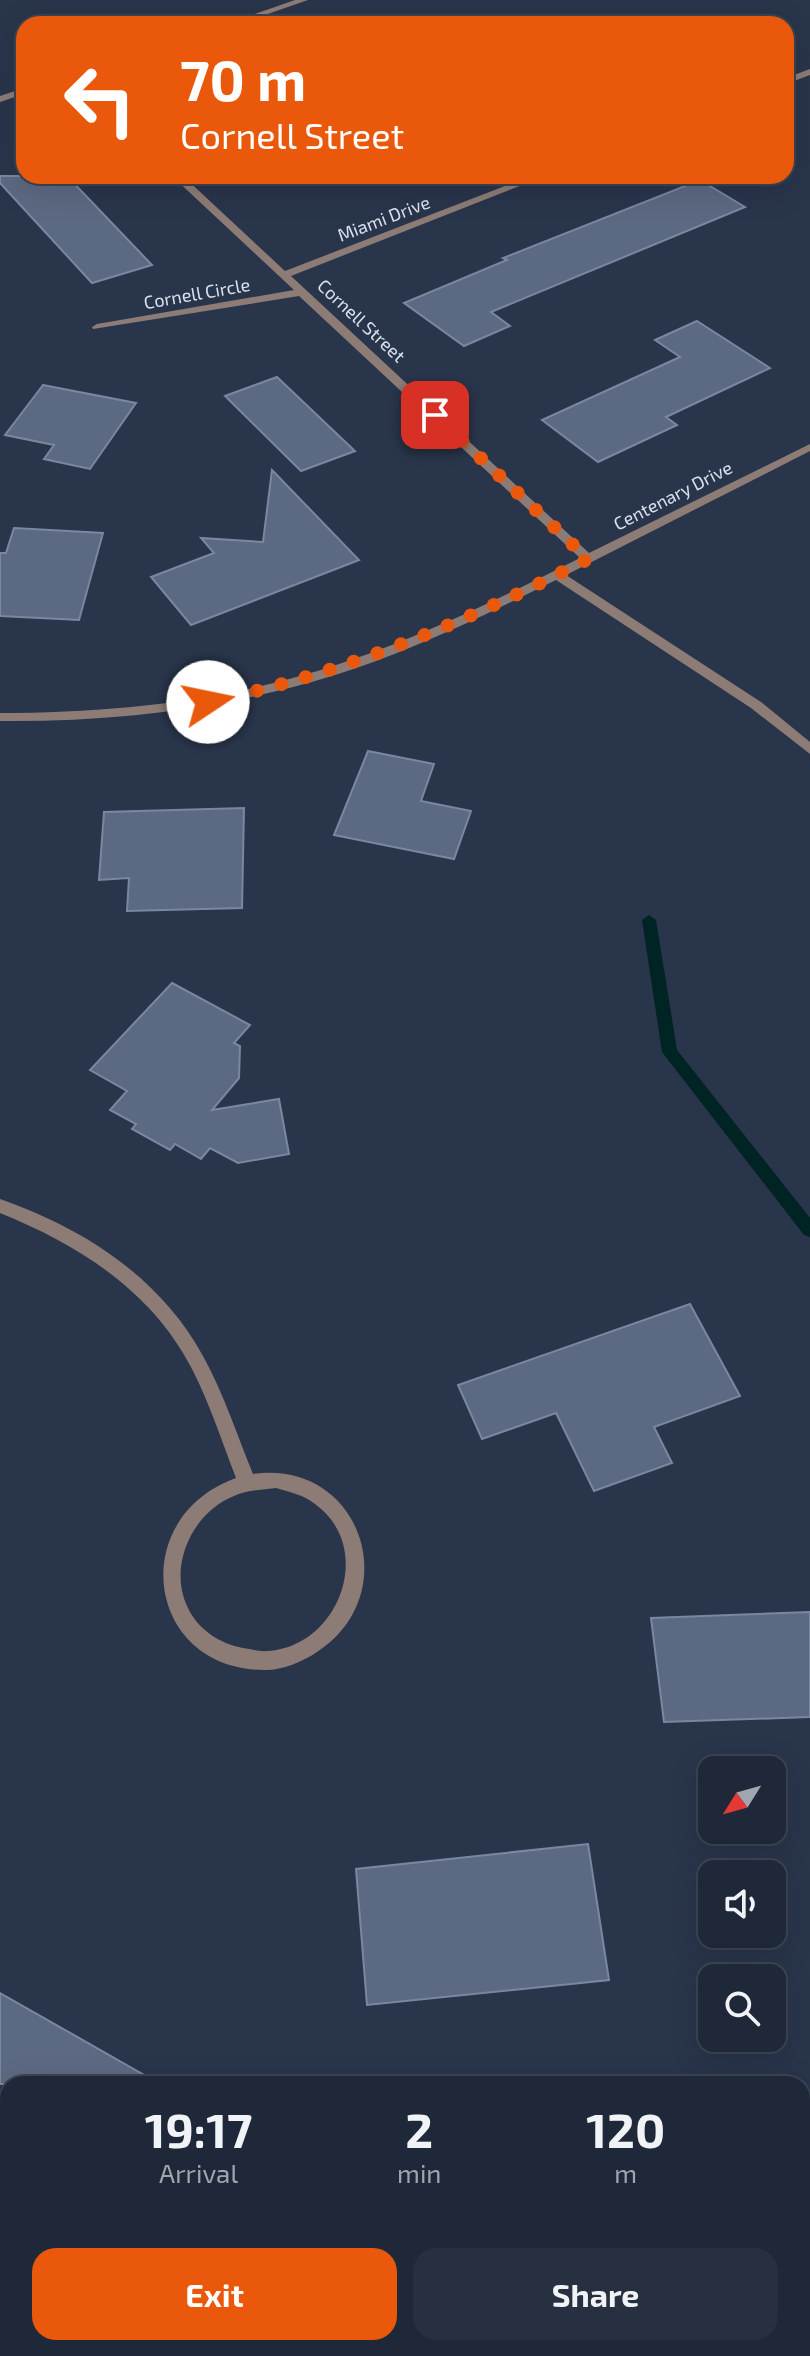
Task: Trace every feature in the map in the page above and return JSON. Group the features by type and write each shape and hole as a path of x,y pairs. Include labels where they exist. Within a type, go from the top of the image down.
{"street":[{"path":"255,16 304,0"},
{"name":"Cornell Street","path":"186,184 588,559"},
{"name":"Miami Drive","path":"285,275 519,184"},
{"name":"Cornell Circle","path":"97,327 303,292"},
{"name":"Centenary Drive","path":"0,717 126,712 208,702 288,684 400,647 490,609 810,447"},
{"path":"557,575 756,705 810,749"},
{"path":"0,1206 92,1249 151,1297 190,1348 247,1482"},
{"path":"276,1480 303,1487 327,1501 345,1523 355,1549 357,1577 349,1606 331,1631 307,1649 275,1660 243,1659 212,1648 189,1627 174,1600 171,1569 178,1539 195,1512 220,1493 247,1482 276,1480"}],"building":[{"path":"0,176 16,176 16,184 75,184 152,265 92,283 0,183"},
{"path":"690,184 707,184 745,207 491,312 510,326 464,346 404,303 507,260 503,258"},
{"path":"697,321 770,368 666,417 677,425 598,462 542,420 680,357 655,340"},
{"path":"277,377 355,451 301,471 225,396"},
{"path":"43,385 136,403 90,469 44,459 54,445 5,435"},
{"path":"272,470 359,560 191,625 151,577 214,553 201,538 263,542"},
{"path":"14,528 103,533 79,620 0,616 0,553 6,553"},
{"path":"368,751 434,764 421,801 471,811 454,859 334,835"},
{"path":"244,808 242,908 127,911 129,878 99,880 104,812"},
{"path":"172,983 250,1025 234,1043 240,1046 239,1078 212,1110 279,1099 289,1154 238,1163 210,1148 201,1159 175,1144 170,1150 132,1129 136,1124 110,1110 127,1091 90,1070"},
{"path":"690,1304 740,1396 654,1427 672,1463 594,1491 556,1413 482,1439 458,1385"},
{"path":"810,1612 810,1717 664,1722 651,1618"},
{"path":"588,1844 609,1980 367,2005 356,1869"},
{"path":"0,1993 146,2076 0,2076"}],"waterway":[{"path":"649,920 670,1052 810,1230"}],"route":[{"path":"208,702 325,674 400,647 502,603 588,559 435,415"}]}
